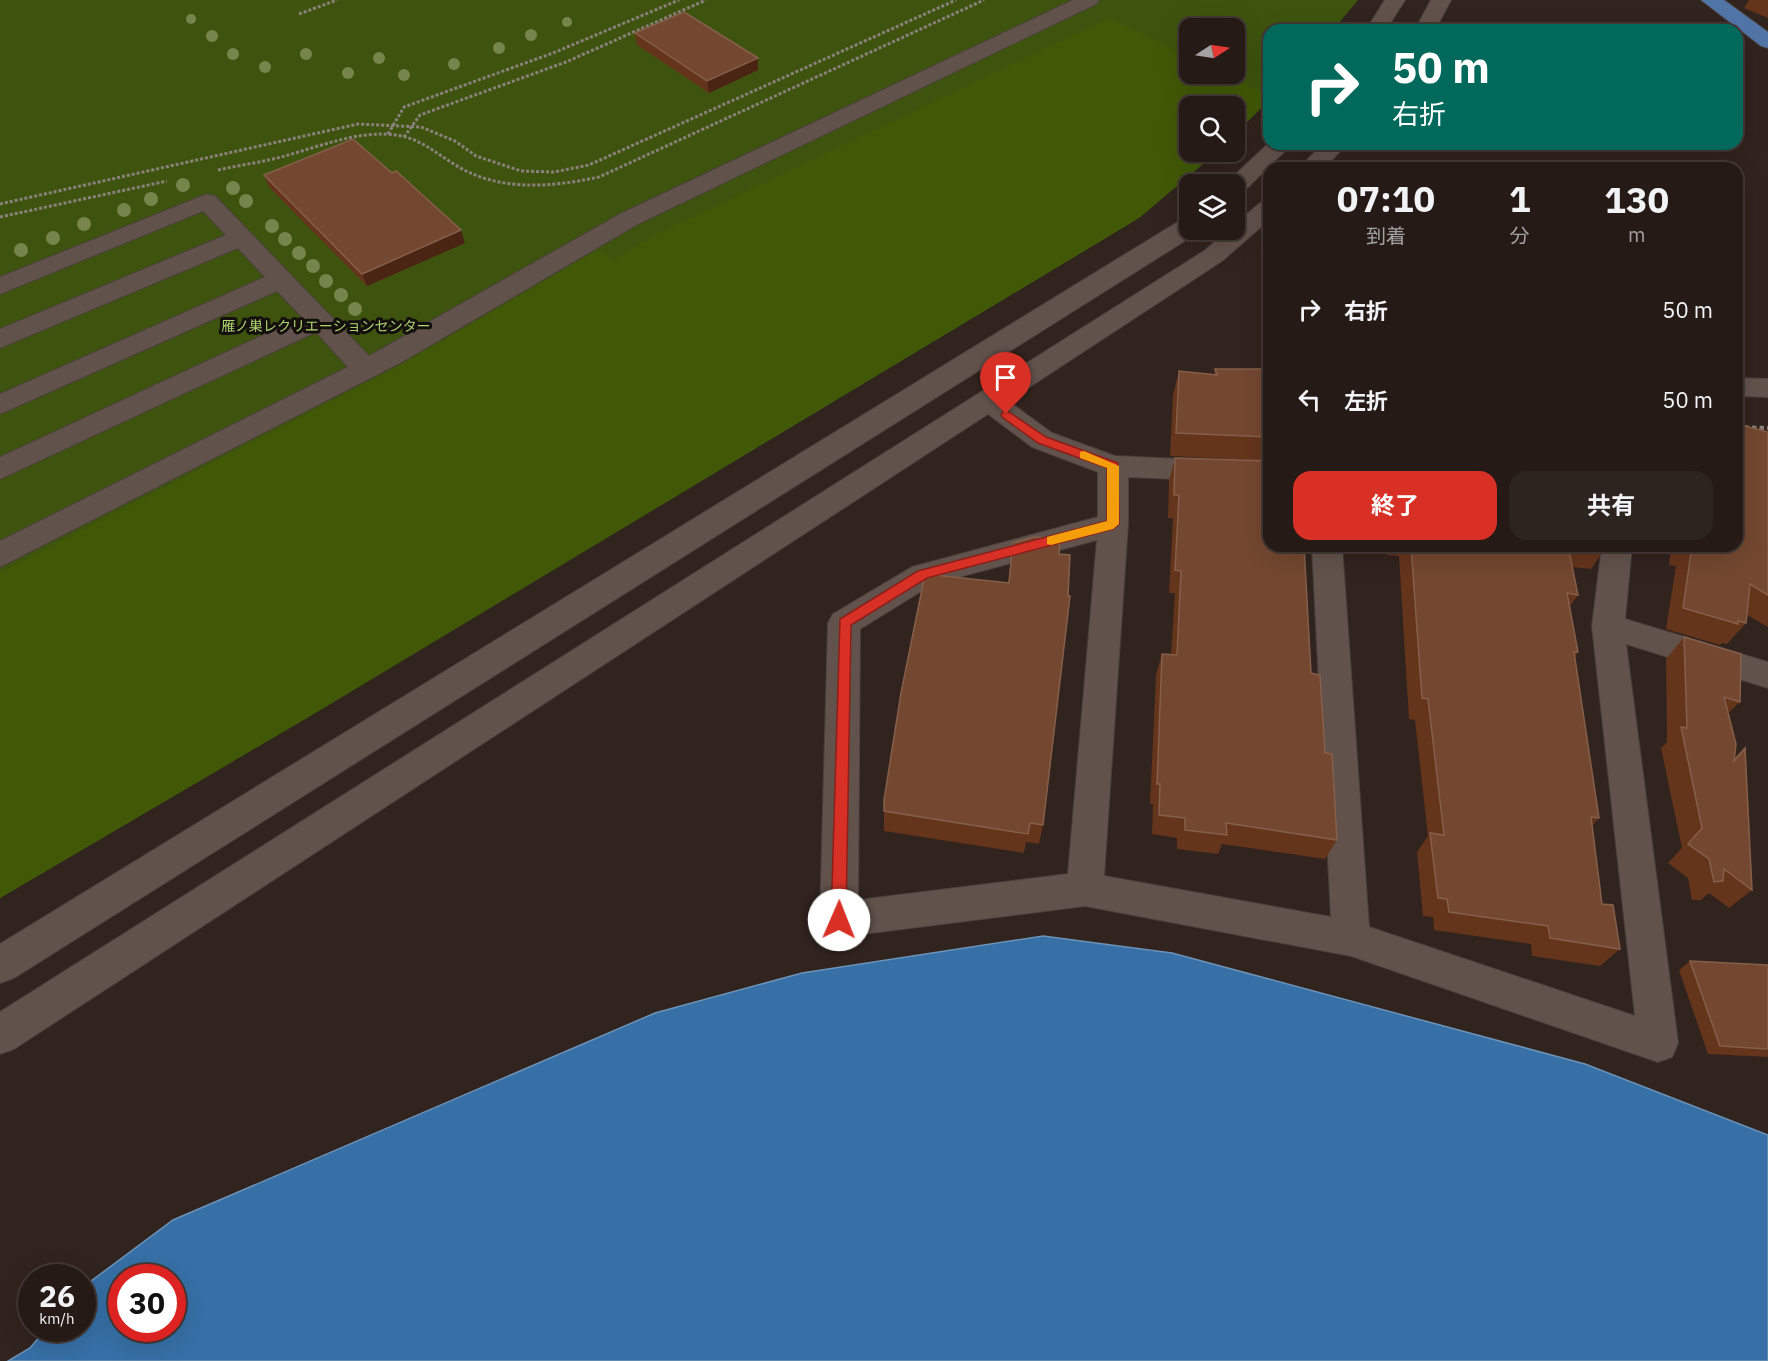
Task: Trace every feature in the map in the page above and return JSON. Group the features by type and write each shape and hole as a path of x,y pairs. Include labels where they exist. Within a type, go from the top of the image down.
{"main road":[{"path":"1711,0 1768,42"}],"street":[{"path":"0,555 366,369 629,219 1089,0"},
{"path":"1380,24 1395,0"},
{"path":"1428,24 1441,0"},
{"path":"1245,178 1275,150"},
{"path":"1317,162 1330,150"},
{"path":"0,286 207,201 366,369"},
{"path":"0,1035 1213,256 1263,213"},
{"path":"0,965 972,364 1179,233"},
{"path":"0,339 241,237"},
{"path":"0,405 282,279"},
{"path":"0,469 321,319"},
{"path":"1743,387 1768,388"},
{"path":"989,401 1042,440 1113,466 1263,473"},
{"path":"1085,889 1113,524 1113,466"},
{"path":"1113,524 923,575 844,623 839,920 1085,889 1351,938 1658,1043 1608,626 1616,552"},
{"path":"1327,552 1351,938"},
{"path":"1608,626 1768,675"}],"path":[{"path":"299,14 337,0"},
{"path":"388,135 404,107 552,53 679,0"},
{"path":"404,137 420,116 566,62 706,0"},
{"path":"0,204 287,142 358,124 421,127 455,141 476,156 521,171 554,172 589,165 956,0"},
{"path":"208,172 292,154 339,139 360,135 388,135 404,137 437,150 458,166 487,180 534,186 590,179 984,0"},
{"path":"0,217 174,179"},
{"path":"1743,426 1768,428"}],"green space":[{"name":"雁ノ巣レクリエーションセンター","path":"0,0 1358,0 1338,24 1263,24 1263,106 1245,124 1245,96 1179,96 1179,162 1205,162 1191,174 1179,174 1179,184 1139,218 312,715 0,898"},
{"path":"1109,18 1179,52 1179,84 1244,84 1263,93 1263,106 1245,124 1245,96 1179,96 1179,162 1205,162 1191,174 1179,174 1179,184 1139,218 312,715 0,898 0,573 403,364 598,250 615,260 649,238"}],"water":[{"path":"1043,936 1172,953 1585,1064 1768,1135 1768,1361 8,1361 30,1348 35,1342 96,1342 96,1277 108,1268 108,1342 186,1342 186,1264 114,1264 173,1220 655,1013 802,973"}],"building":[{"path":"684,12 758,58 707,81 635,33"},
{"path":"353,139 392,173 396,171 461,230 362,274 264,175"},
{"path":"1215,369 1263,369 1263,437 1176,433 1179,371 1217,375"},
{"path":"1743,426 1768,432 1768,595 1750,584 1746,623 1738,621 1738,624 1683,608 1691,552 1743,552"},
{"path":"1175,458 1263,461 1263,552 1304,552 1311,673 1320,675 1325,753 1332,754 1337,840 1226,823 1227,835 1185,830 1185,818 1159,815 1160,784 1157,784 1162,654 1177,655 1181,571 1175,570 1179,495 1174,495"},
{"path":"1034,537 1060,539 1059,554 1070,555 1068,596 1070,596 1043,825 1030,823 1028,834 884,811 901,693 925,574 1009,583 1013,543"},
{"path":"1411,552 1569,552 1578,595 1567,593 1578,652 1574,652 1599,818 1591,817 1602,904 1613,905 1620,949 1550,938 1548,926 1449,912 1447,899 1438,898 1430,833 1444,835 1428,699 1422,698"},
{"path":"1684,637 1741,654 1740,702 1724,697 1736,744 1734,761 1745,748 1752,890 1724,869 1723,881 1714,882 1709,859 1688,844 1702,828 1681,727 1687,728"},
{"path":"1690,961 1768,965 1768,1049 1720,1046"}],"slow traffic":[{"path":"1051,540 1113,524 1113,466 1084,455"}],"route":[{"path":"839,920 844,623 923,575 1113,524 1113,466 1042,440 1006,414"}]}
